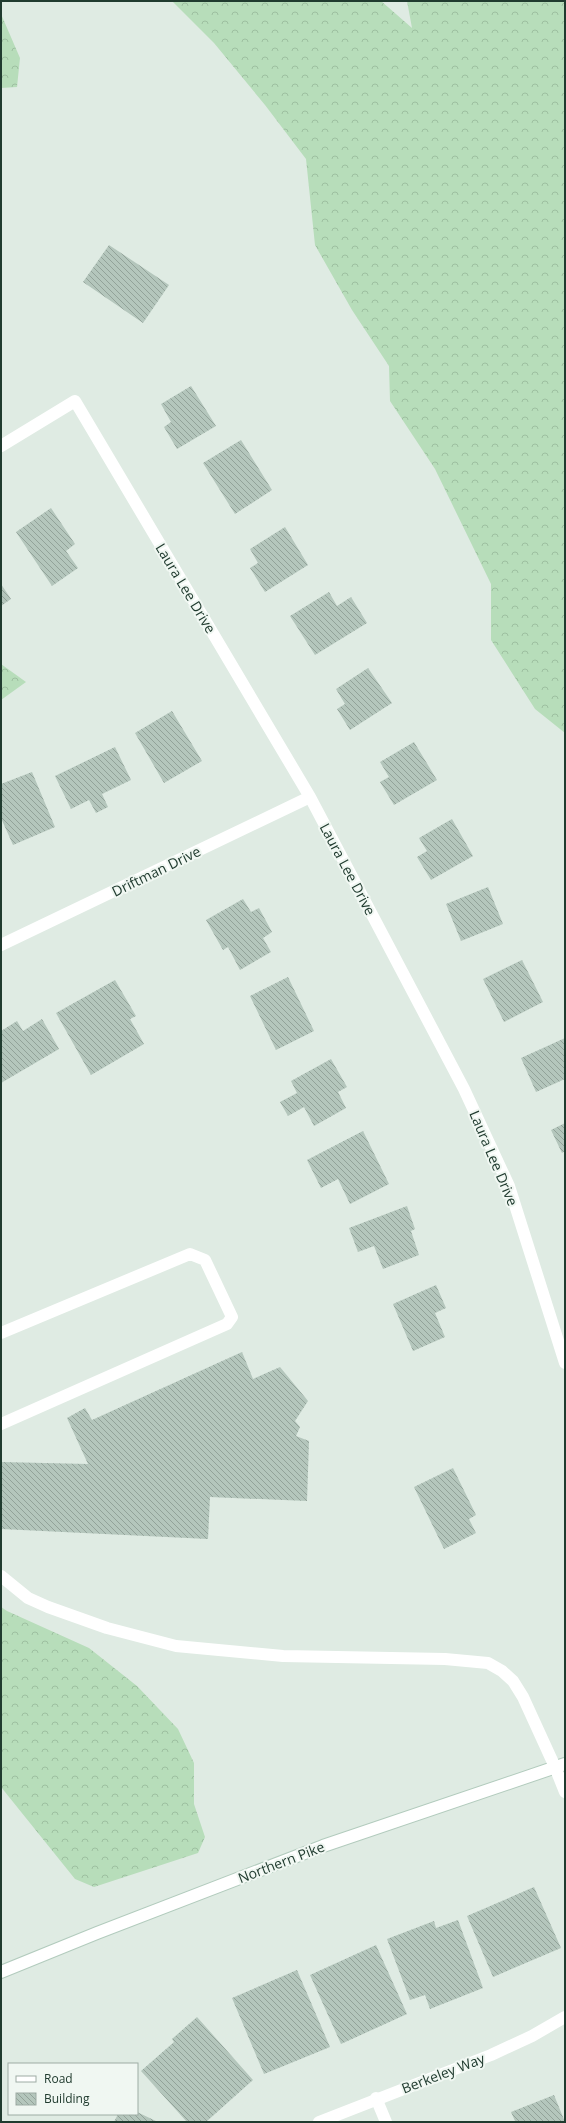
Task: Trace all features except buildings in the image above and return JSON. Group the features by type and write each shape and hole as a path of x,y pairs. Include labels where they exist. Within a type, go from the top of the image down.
{"street":[{"name":"Laura Lee Drive","path":"1,446 75,401 310,797 464,1089 509,1186 565,1363"},
{"name":"Driftman Drive","path":"1,945 310,797"},
{"path":"1,1333 190,1254 205,1260 232,1316 227,1324 1,1424"},
{"path":"1,1576 28,1598 48,1607 107,1628 176,1646 283,1656 445,1659 488,1663 502,1671 513,1681 523,1697 560,1765 565,1792"},
{"name":"Northern Pike","path":"1,1972 97,1933 323,1846 560,1765"},
{"name":"Berkeley Way","path":"319,2122 376,2098 491,2055 532,2036 565,2017"},
{"path":"376,2098 386,2122"}],"green space":[{"path":"172,1 381,1 412,28 407,1 565,1 565,733 535,709 491,640 491,584 435,469 390,401 389,366 352,310 315,245 306,159 265,105 214,43"},
{"path":"1,14 20,58 17,87 1,88"},
{"path":"1,664 26,682 1,700"},
{"path":"1,1607 89,1648 137,1686 178,1729 194,1763 194,1804 205,1837 198,1853 94,1887 75,1879 1,1787"}]}
